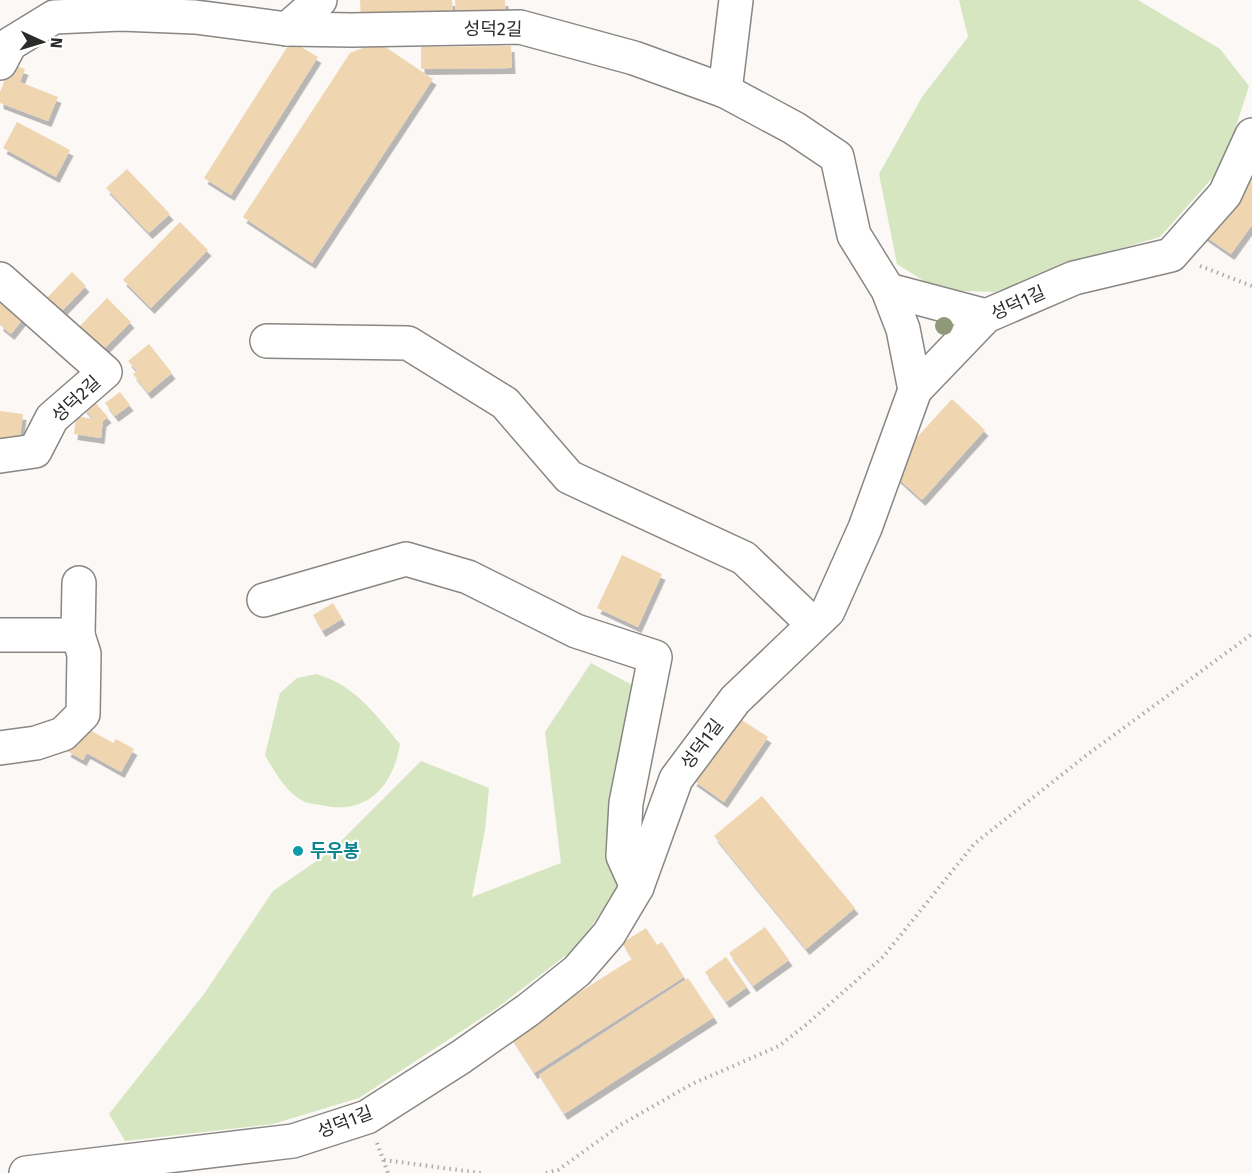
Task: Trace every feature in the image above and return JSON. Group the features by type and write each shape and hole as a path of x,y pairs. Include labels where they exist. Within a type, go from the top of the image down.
{"street":[{"path":"288,14 320,0"},
{"path":"725,91 736,0"},
{"name":"성덕2길","path":"0,63 10,44 54,17 121,14 195,17 288,14 352,30 520,27 634,58 725,91 794,128 837,157 854,236 888,290 903,328 915,390"},
{"path":"1171,255 1225,194 1252,135"},
{"name":"성덕1길","path":"26,1173 293,1141 367,1117 480,1043 577,971 609,934 637,887 676,779 735,700 828,611 865,528 915,390 986,316 1074,278 1171,255"},
{"name":"성덕2길","path":"0,279 105,372 52,418 35,451 0,456"},
{"path":"888,290 986,316"},
{"path":"267,341 408,343 505,403 569,477 744,558 813,624"},
{"path":"264,600 406,559 468,577 576,631 655,657 626,803 623,856 637,887"},
{"path":"0,748 36,743 63,734 83,714 84,654 78,635 80,584"},
{"path":"0,635 78,635"}],"path":[{"path":"1171,255 1252,286"},
{"path":"546,1173 558,1170 622,1124 692,1084 779,1046 883,957 974,844 1088,754 1252,634"},
{"path":"384,1160 482,1173"}],"green space":[{"path":"959,0 1138,0 1220,49 1249,86 1223,166 1160,237 1087,258 994,292 938,290 897,264 879,174 922,97 968,37"},
{"path":"591,663 634,686 625,878 577,947 497,1008 359,1098 273,1124 125,1141 109,1114 204,994 273,891 331,851 421,761 489,788 485,830 472,897 561,863 545,732"},
{"path":"316,674 342,685 364,702 400,744 391,773 384,785 364,802 337,807 303,801 286,787 265,755 280,693 297,678"}],"building":[{"path":"360,0 452,0 453,16 361,21"},
{"path":"455,0 505,0 506,13 456,17"},
{"path":"291,41 318,57 231,195 204,178"},
{"path":"378,42 433,79 312,263 243,217 350,53"},
{"path":"511,46 512,68 421,69 421,47"},
{"path":"11,64 25,69 20,82 58,97 48,121 0,103 0,92"},
{"path":"17,122 70,150 56,177 3,148"},
{"path":"1252,162 1252,225 1231,254 1202,234"},
{"path":"127,169 170,214 149,233 106,188"},
{"path":"180,222 208,250 151,308 123,280"},
{"path":"72,272 86,286 59,314 45,300"},
{"path":"0,298 26,315 11,334 0,325"},
{"path":"107,298 131,322 102,351 78,328"},
{"path":"149,344 172,373 148,393 133,374 137,371 128,361"},
{"path":"120,392 130,405 115,416 105,403"},
{"path":"92,399 108,417 103,421 101,438 74,434 76,416 93,419 83,407"},
{"path":"952,399 985,430 922,500 888,469"},
{"path":"0,411 23,414 19,445 0,442"},
{"path":"622,555 662,574 638,627 597,608"},
{"path":"333,603 342,619 322,631 313,615"},
{"path":"736,716 768,737 724,802 693,780"},
{"path":"81,725 113,743 116,739 134,749 121,772 87,753 83,760 67,751"},
{"path":"762,796 855,908 806,949 714,836"},
{"path":"765,927 789,960 753,986 729,953"},
{"path":"646,928 657,945 662,942 684,977 534,1073 510,1036 632,959 622,943"},
{"path":"726,957 747,987 726,1002 705,972"},
{"path":"688,978 714,1017 564,1114 539,1075"}],"place":[{"name":"두우봉","path":"298,851"}]}
